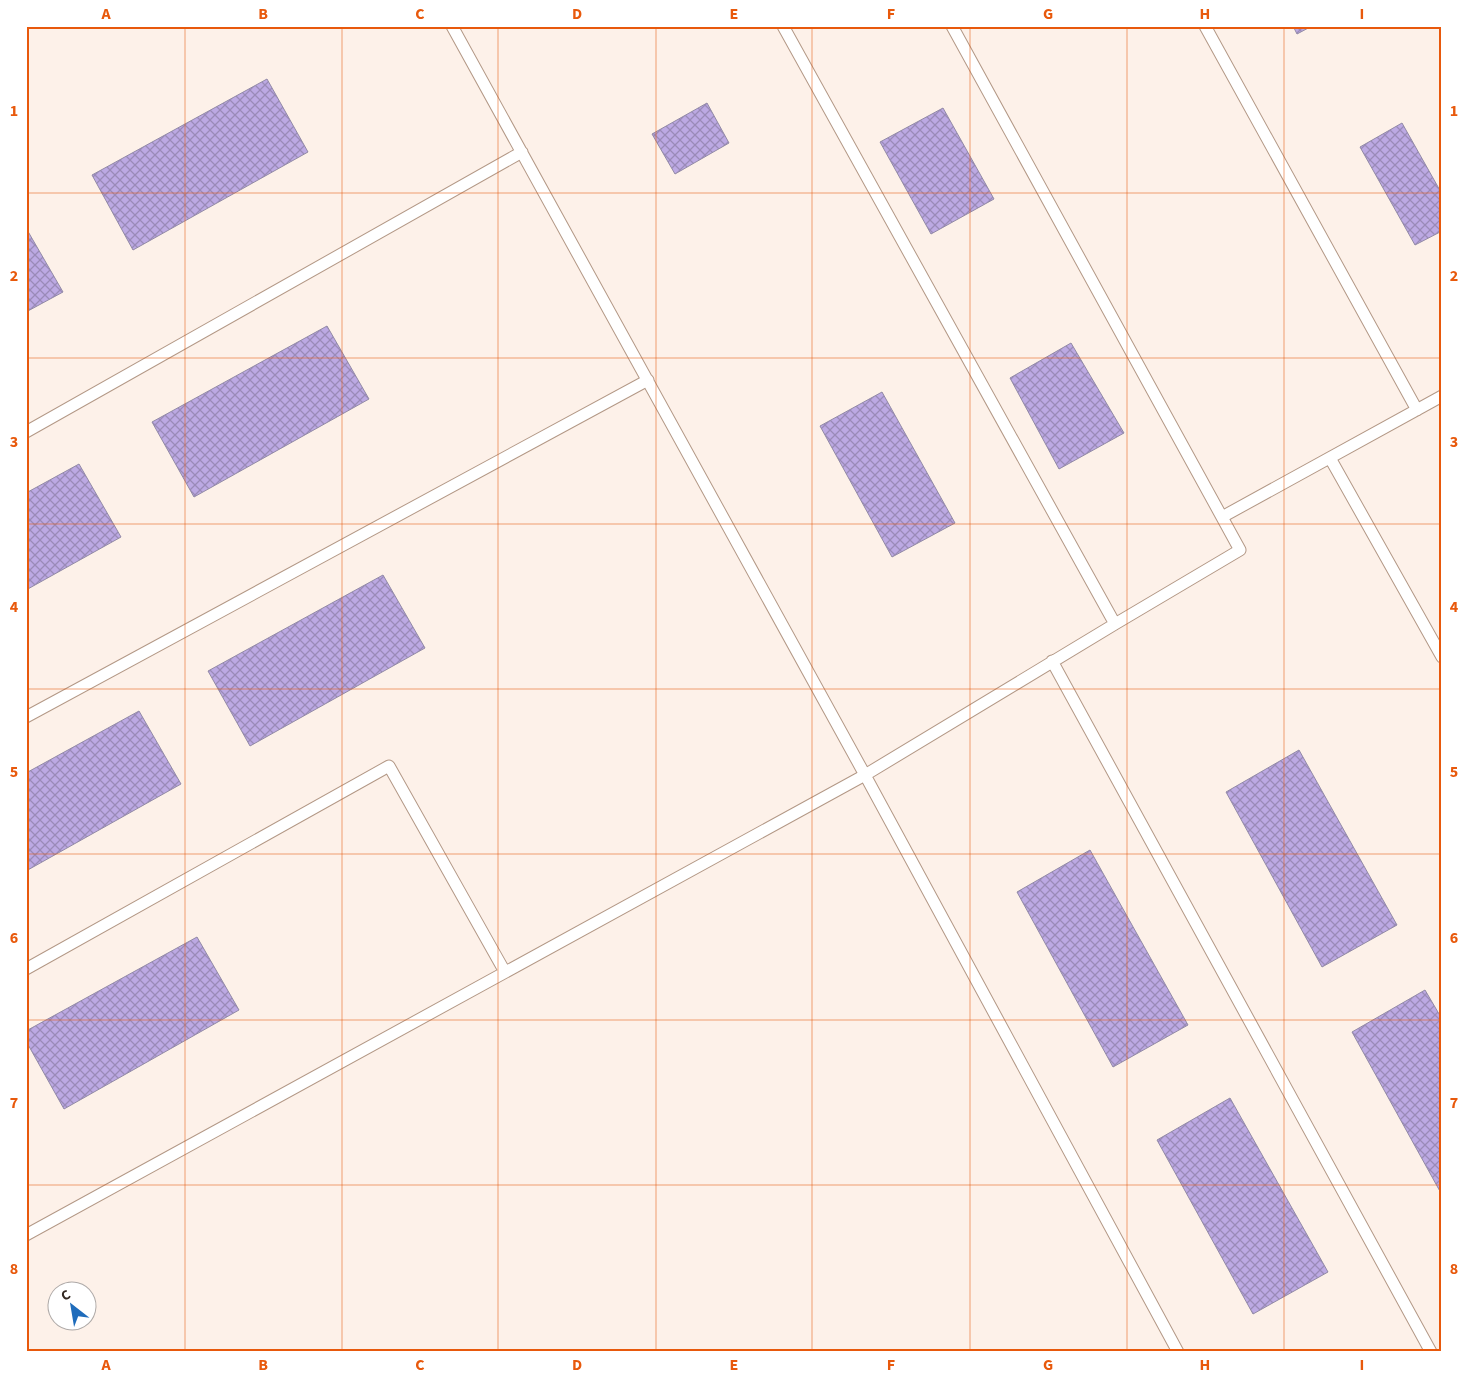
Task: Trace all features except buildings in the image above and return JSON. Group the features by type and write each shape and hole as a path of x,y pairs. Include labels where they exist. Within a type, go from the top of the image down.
{"lane":[{"path":"452,26 865,775 1178,1352"},
{"path":"783,26 1114,624"},
{"path":"26,1235 865,775 1240,550 952,26"},
{"path":"1205,26 1417,410"},
{"path":"26,432 522,152"},
{"path":"26,717 648,380"},
{"path":"1222,517 1442,396"},
{"path":"1330,458 1442,657"},
{"path":"1052,662 1431,1352"},
{"path":"26,969 389,766 506,972"}]}
